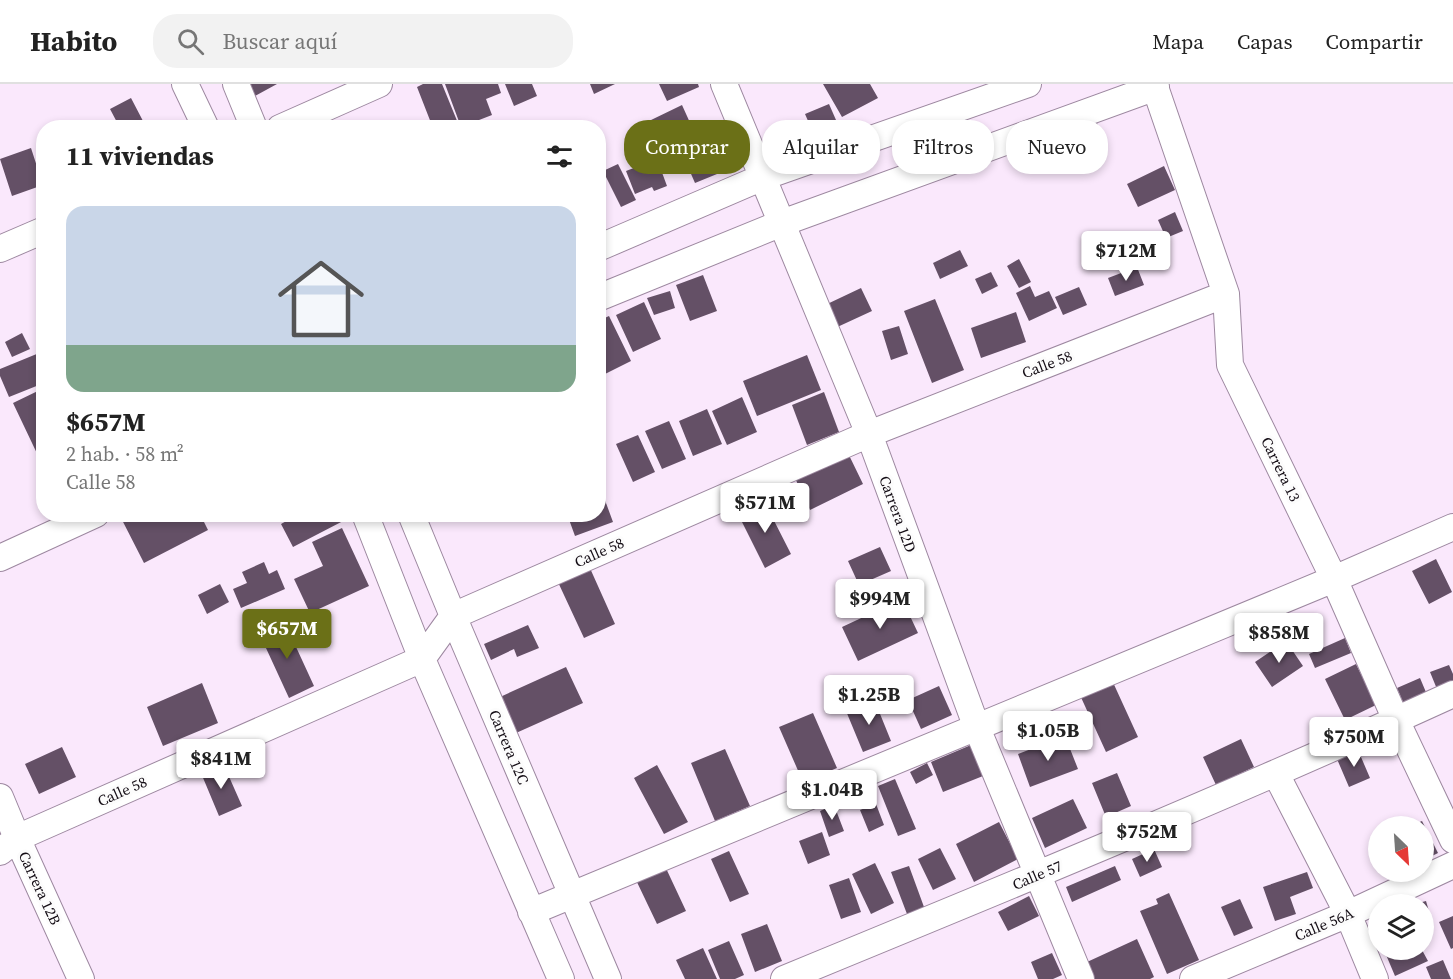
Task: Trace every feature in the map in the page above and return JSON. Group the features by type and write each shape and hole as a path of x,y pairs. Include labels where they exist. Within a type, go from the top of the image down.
{"street":[{"path":"185,84 202,120"},
{"path":"236,84 251,120"},
{"path":"298,120 379,84"},
{"name":"Carrera 12D","path":"724,84 869,434 977,728 1081,979"},
{"path":"606,245 763,177 1028,84"},
{"path":"606,295 782,223 1155,86"},
{"name":"Carrera 13","path":"1155,86 1226,294 1230,365 1334,579 1396,720 1453,840"},
{"path":"0,249 36,233"},
{"name":"Calle 58","path":"453,616 869,434 1226,294"},
{"path":"0,558 79,522"},
{"path":"368,522 422,659 561,979"},
{"name":"Carrera 12C","path":"414,522 608,979"},
{"path":"531,912 1334,579 1453,527"},
{"path":"422,659 453,616"},
{"name":"Calle 58","path":"8,845 422,659"},
{"name":"Calle 57","path":"784,979 1276,774 1453,694"},
{"path":"1276,774 1348,914 1375,979"},
{"name":"Carrera 12B","path":"0,797 8,845 81,979"},
{"name":"Calle 56A","path":"1193,979 1348,914 1453,865"}],"building":[{"path":"249,84 277,84 255,96"},
{"path":"423,84 442,84 457,120 430,120 417,87"},
{"path":"445,84 498,84 501,93 486,99 492,115 479,120 458,120"},
{"path":"505,84 532,84 537,96 514,106"},
{"path":"590,84 615,84 594,94"},
{"path":"659,84 698,84 699,87 667,101"},
{"path":"823,84 870,84 878,98 842,117"},
{"path":"131,98 142,120 116,120 110,109"},
{"path":"829,104 836,120 808,120 805,114"},
{"path":"682,105 689,120 651,120"},
{"path":"1093,114 1096,120 1082,120"},
{"path":"31,148 36,163 36,187 12,196 0,159"},
{"path":"618,164 636,200 621,207 606,177 606,170"},
{"path":"1164,166 1175,190 1138,207 1127,184"},
{"path":"627,174 663,174 667,186 654,191 652,187 635,194"},
{"path":"691,174 717,174 695,183"},
{"path":"1175,212 1183,231 1166,238 1158,220"},
{"path":"960,250 968,266 940,279 933,263"},
{"path":"1019,259 1031,282 1019,288 1007,266"},
{"path":"1137,267 1144,285 1115,296 1108,278"},
{"path":"991,272 998,286 982,294 975,279"},
{"path":"703,275 717,311 690,321 676,285"},
{"path":"1030,286 1035,297 1049,291 1057,308 1029,321 1016,293"},
{"path":"1079,287 1087,305 1063,315 1055,297"},
{"path":"861,288 872,311 833,329 823,306"},
{"path":"670,291 675,308 654,315 647,298"},
{"path":"935,299 964,370 932,383 904,311"},
{"path":"644,302 661,339 633,352 616,315"},
{"path":"1016,312 1026,342 981,358 971,328"},
{"path":"609,316 631,361 606,374 606,317"},
{"path":"899,326 908,354 891,360 882,331"},
{"path":"22,333 30,349 12,357 5,342"},
{"path":"36,354 36,386 9,397 0,376 0,369"},
{"path":"807,355 821,390 757,416 743,381"},
{"path":"36,392 36,451 13,403"},
{"path":"824,392 839,432 807,445 792,405"},
{"path":"742,397 757,432 727,445 712,411"},
{"path":"707,409 722,444 693,456 679,421"},
{"path":"669,421 686,459 662,469 645,431"},
{"path":"638,435 655,472 633,482 616,444"},
{"path":"846,449 863,484 810,510 793,474"},
{"path":"764,501 791,554 765,568 738,514"},
{"path":"606,503 613,522 575,536 570,522 606,522"},
{"path":"123,522 204,522 208,530 144,563"},
{"path":"285,522 341,522 293,547 281,524"},
{"path":"342,528 369,586 310,613 294,579 323,566 312,542"},
{"path":"880,547 891,571 859,585 848,561"},
{"path":"1436,559 1452,592 1429,604 1412,571"},
{"path":"264,562 269,574 277,570 285,589 241,608 233,589 247,583 242,572"},
{"path":"589,566 615,624 584,638 557,580"},
{"path":"220,584 229,602 207,614 198,595"},
{"path":"902,599 918,633 858,661 842,627"},
{"path":"1278,614 1285,631 1249,644 1243,627"},
{"path":"285,623 314,686 289,698 260,635"},
{"path":"528,625 539,648 517,657 514,649 491,660 484,644"},
{"path":"1345,638 1351,653 1315,668 1309,654"},
{"path":"1286,641 1303,666 1272,687 1255,662"},
{"path":"1356,664 1376,705 1345,720 1325,679"},
{"path":"1449,665 1453,674 1453,688 1439,694 1430,672"},
{"path":"566,667 583,703 516,733 500,697"},
{"path":"1111,678 1138,737 1106,752 1079,693"},
{"path":"1420,678 1428,697 1405,707 1397,688"},
{"path":"202,683 218,723 163,746 147,707"},
{"path":"939,686 952,715 921,729 908,700"},
{"path":"874,699 891,741 863,752 846,711"},
{"path":"813,713 837,768 803,782 779,727"},
{"path":"1065,736 1078,769 1030,787 1018,754"},
{"path":"1241,739 1254,767 1216,785 1203,757"},
{"path":"971,745 983,776 943,792 931,762"},
{"path":"62,747 76,777 39,794 25,764"},
{"path":"725,749 750,806 715,821 691,763"},
{"path":"1358,750 1370,778 1349,787 1337,759"},
{"path":"223,763 242,806 219,816 201,773"},
{"path":"927,763 933,775 916,784 910,772"},
{"path":"657,765 688,822 664,834 634,778"},
{"path":"1117,773 1131,806 1106,817 1092,783"},
{"path":"895,779 916,829 898,836 878,786"},
{"path":"1073,799 1087,828 1045,848 1032,818"},
{"path":"876,804 884,825 869,832 860,810"},
{"path":"834,805 844,831 829,837 820,811"},
{"path":"999,822 1018,859 974,882 956,844"},
{"path":"822,832 830,855 808,864 799,841"},
{"path":"940,848 956,879 933,890 918,859"},
{"path":"1154,849 1162,867 1140,877 1132,859"},
{"path":"729,851 749,894 730,902 711,859"},
{"path":"875,863 894,903 871,914 852,874"},
{"path":"664,864 686,911 657,924 635,878"},
{"path":"909,866 924,907 907,914 891,872"},
{"path":"1115,866 1121,880 1072,902 1066,887"},
{"path":"1307,872 1313,888 1290,897 1296,914 1275,921 1263,887"},
{"path":"849,878 861,912 841,919 829,885"},
{"path":"1169,893 1199,960 1167,974 1140,911 1158,904 1156,899"},
{"path":"1029,896 1039,916 1008,931 998,912"},
{"path":"1240,899 1253,928 1234,936 1221,907"},
{"path":"1453,916 1453,948 1451,949 1439,922"},
{"path":"767,924 782,961 755,972 741,934"},
{"path":"1137,939 1154,977 1150,979 1095,979 1087,962"},
{"path":"729,941 744,975 735,979 720,979 708,950"},
{"path":"703,948 717,979 685,979 676,960"},
{"path":"1052,953 1062,975 1053,979 1038,979 1031,962"},
{"path":"1388,960 1428,961 1395,976"},
{"path":"1443,960 1451,979 1431,979 1426,967"}]}
